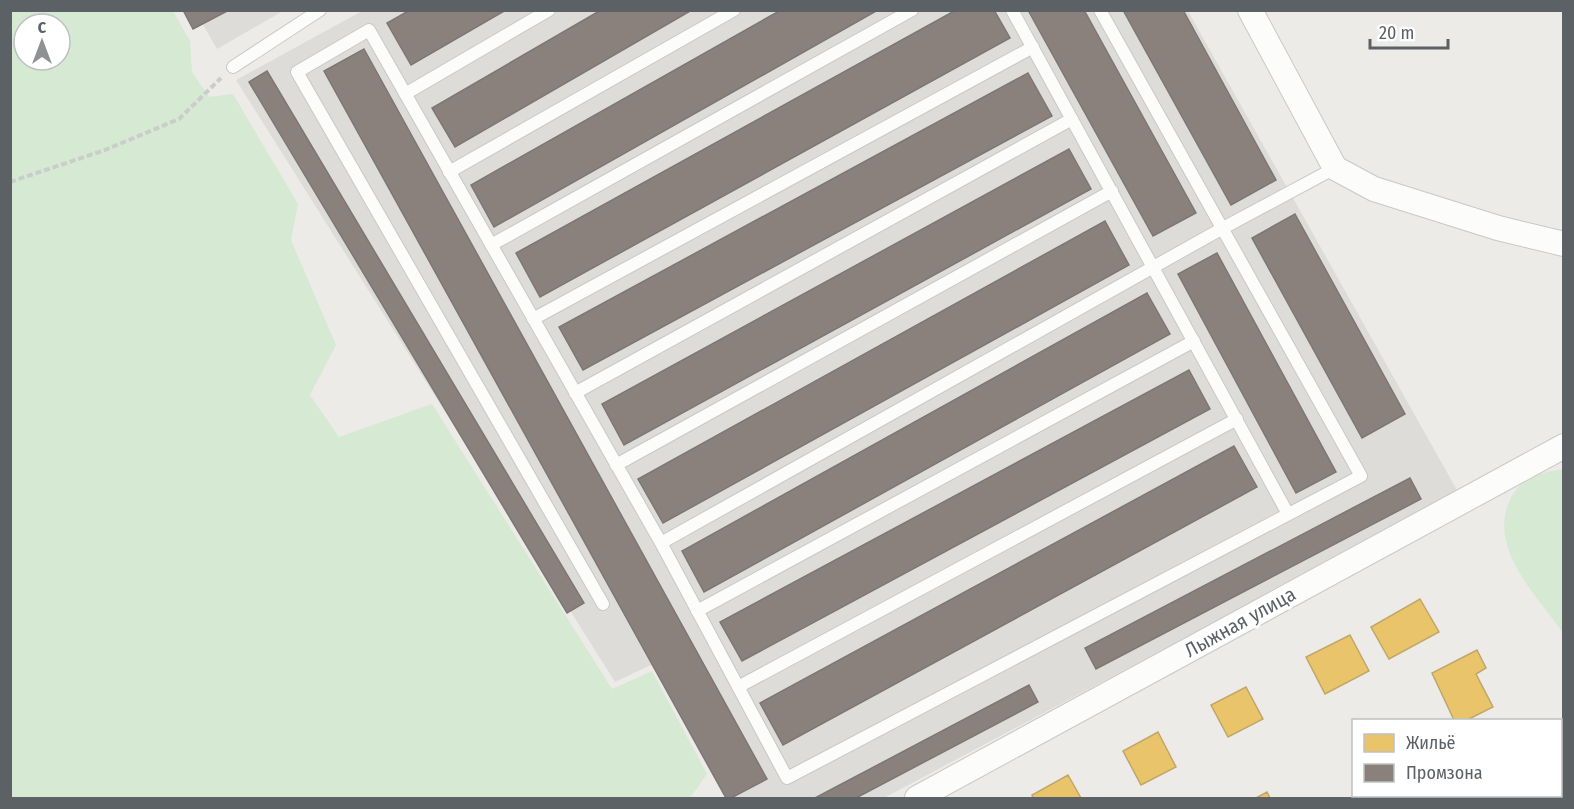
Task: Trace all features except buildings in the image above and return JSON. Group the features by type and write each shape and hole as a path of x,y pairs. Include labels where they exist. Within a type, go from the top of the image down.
{"street":[{"path":"1250,10 1335,168 1374,189 1498,228 1563,244"},
{"name":"Лыжная улица","path":"917,798 1563,446"}],"lane":[{"path":"233,67 320,10"},
{"path":"405,94 549,10"},
{"path":"449,172 734,10"},
{"path":"491,245 912,10"},
{"path":"1012,10 1288,514"},
{"path":"603,604 297,72 369,30 661,543 787,778 1361,476 1100,10"},
{"path":"533,319 1033,47"},
{"path":"575,393 1072,119"},
{"path":"661,543 1222,228 1335,168"},
{"path":"616,465 1112,191"},
{"path":"697,611 1194,341"},
{"path":"738,687 1236,419"}],"path":[{"path":"10,182 105,150 179,119 233,67"}],"shaded area":[{"path":"195,11 283,11 217,49"},
{"path":"362,11 1188,11 1458,492 884,798 727,798 655,663 615,682 236,80"}],"green space":[{"path":"10,11 173,11 190,41 192,72 209,97 233,94 298,204 291,240 336,345 310,395 339,437 432,404 612,689 652,671 707,774 690,798 11,798"},
{"path":"1563,469 1563,633 1518,571 1505,536 1505,518 1510,500 1519,486 1538,475"}]}
